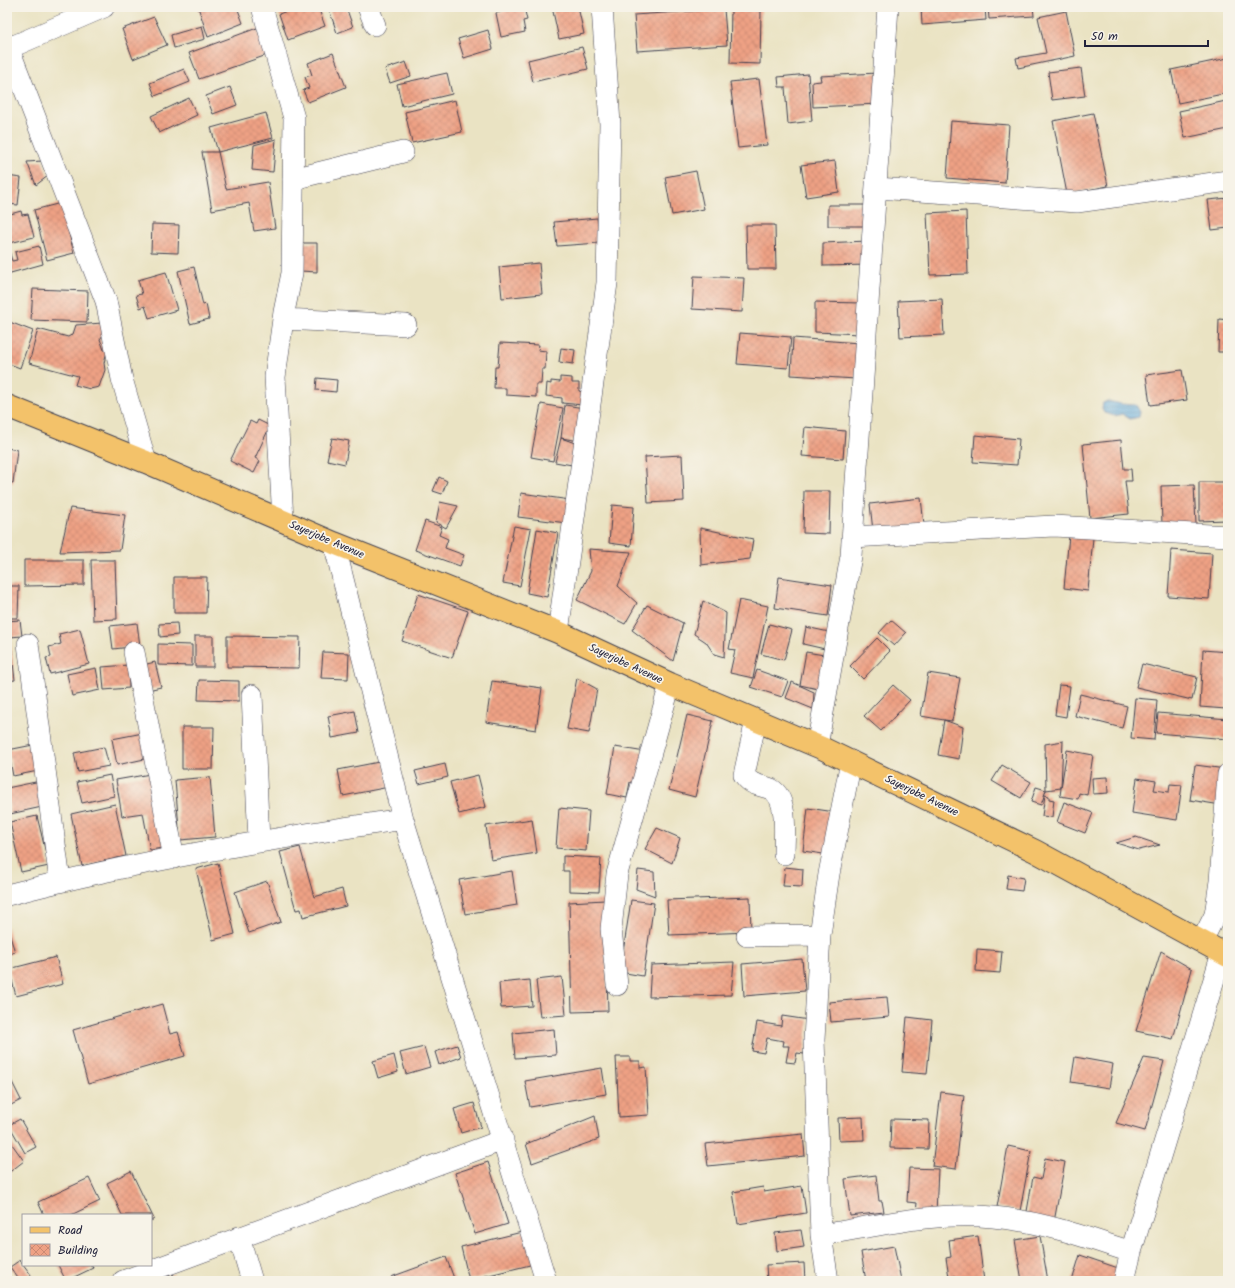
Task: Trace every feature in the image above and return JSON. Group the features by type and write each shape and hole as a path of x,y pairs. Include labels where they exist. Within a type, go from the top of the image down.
{"main road":[{"name":"Sayerjobe Avenue","path":"7,406 146,462 334,543 558,632 670,684 851,761 1035,850 1225,955"}],"street":[{"path":"104,7 8,46 106,301 122,379 146,462"},
{"path":"262,7 294,118 292,274 283,319 275,377 283,520"},
{"path":"558,632 607,283 610,124 607,57 602,7"},
{"path":"817,746 851,556 888,7"},
{"path":"293,179 404,152"},
{"path":"877,188 1078,202 1228,182"},
{"path":"283,319 406,325"},
{"path":"852,537 1054,526 1228,536"},
{"path":"334,543 403,819 546,1281"},
{"path":"28,644 60,881"},
{"path":"134,652 174,858"},
{"path":"617,985 611,929 617,874 670,684"},
{"path":"252,695 259,840"},
{"path":"756,720 744,775 750,782 772,790 780,797 784,818 784,854"},
{"path":"828,1281 820,1235 814,1040 820,935 851,761"},
{"path":"1202,941 1222,915 1220,881 1228,774"},
{"path":"7,895 60,881 259,840 403,819"},
{"path":"747,936 820,935"},
{"path":"1124,1281 1131,1252 1225,955"},
{"path":"123,1281 503,1140"},
{"path":"820,1235 934,1217 992,1216 1063,1229 1131,1252"},
{"path":"239,1237 252,1281"}],"water":[{"path":"1108,401 1136,405 1140,412 1139,417 1130,419 1122,414 1115,416 1104,413 1102,408 1103,403"}],"building":[{"path":"198,7 237,7 243,23 208,37"},
{"path":"297,7 318,7 325,26 288,40 279,14"},
{"path":"334,7 346,7 353,27 337,33 329,9"},
{"path":"524,7 527,20 523,21 525,32 501,37 496,13"},
{"path":"552,7 578,7 584,34 559,39"},
{"path":"921,7 985,7 986,20 922,25"},
{"path":"988,7 1033,7 1034,16 989,19"},
{"path":"724,9 727,45 637,51 634,15"},
{"path":"731,9 761,10 760,64 730,63"},
{"path":"1066,11 1075,56 1018,68 1016,58 1046,53 1038,17"},
{"path":"154,17 167,45 133,59 122,29"},
{"path":"202,26 205,39 174,48 171,35"},
{"path":"257,28 267,55 199,79 189,53"},
{"path":"488,30 493,49 464,58 458,39"},
{"path":"582,47 588,69 533,82 528,60"},
{"path":"333,53 346,87 308,102 303,90 309,88 305,77 312,75 308,63"},
{"path":"1228,58 1228,93 1178,103 1171,70"},
{"path":"406,62 411,76 390,83 385,69"},
{"path":"1081,68 1085,96 1052,100 1048,72"},
{"path":"184,69 190,82 155,96 150,83"},
{"path":"447,73 452,94 402,106 397,84"},
{"path":"878,73 879,104 813,107 812,82 821,81 820,76"},
{"path":"808,74 812,121 788,124 785,87 779,87 778,77"},
{"path":"759,79 767,145 738,148 730,82"},
{"path":"230,87 237,105 213,114 206,96"},
{"path":"189,98 197,115 159,133 151,116"},
{"path":"455,100 462,132 412,143 405,112"},
{"path":"1226,101 1228,129 1185,138 1179,111"},
{"path":"266,113 273,138 218,152 211,128"},
{"path":"1093,113 1108,186 1067,194 1053,121"},
{"path":"951,121 1009,125 1005,183 947,178"},
{"path":"276,139 273,172 252,170 254,145"},
{"path":"202,152 218,152 226,189 268,182 275,228 254,231 249,203 212,210"},
{"path":"42,161 48,176 36,185 27,162"},
{"path":"835,161 839,192 806,197 801,165"},
{"path":"696,171 704,209 672,215 665,177"},
{"path":"7,176 21,178 18,205 7,204"},
{"path":"1228,198 1228,228 1212,230 1208,200"},
{"path":"61,203 74,253 47,260 34,210"},
{"path":"828,205 865,205 865,226 828,226"},
{"path":"21,211 22,215 28,214 34,237 10,243 7,233 7,215"},
{"path":"966,211 968,274 930,275 927,213"},
{"path":"597,218 599,243 557,246 554,222"},
{"path":"152,224 179,225 178,253 151,252"},
{"path":"746,225 775,225 776,269 747,269"},
{"path":"868,241 869,265 823,266 823,243"},
{"path":"302,243 317,243 317,272 301,271"},
{"path":"39,246 43,264 7,274 7,250 9,250 12,261 17,260 15,252"},
{"path":"539,263 542,294 502,298 499,267"},
{"path":"194,267 203,305 206,304 209,319 190,324 178,271"},
{"path":"166,272 177,310 149,318 145,306 140,308 136,295 142,294 138,280"},
{"path":"694,276 744,278 742,312 692,309"},
{"path":"33,289 88,291 87,322 31,320"},
{"path":"942,299 944,335 900,337 898,301"},
{"path":"815,302 862,303 861,334 815,332"},
{"path":"1219,319 1228,320 1228,352 1218,352"},
{"path":"7,321 33,331 20,368 7,363"},
{"path":"102,323 103,335 100,339 104,350 107,351 104,363 105,370 99,387 90,389 75,385 78,376 29,363 38,329 68,337 73,334 76,325"},
{"path":"740,333 791,337 788,368 737,364"},
{"path":"793,338 859,343 856,379 791,375"},
{"path":"500,343 539,345 538,350 546,351 545,369 542,369 541,384 536,384 536,397 506,395 506,388 494,388 495,367 498,367"},
{"path":"561,348 575,350 573,364 559,362"},
{"path":"1182,370 1187,400 1150,405 1146,375"},
{"path":"560,377 572,378 572,383 579,383 579,391 584,392 583,405 562,403 562,398 546,396 547,383 551,384 551,381 560,382"},
{"path":"317,378 337,380 336,392 316,390"},
{"path":"541,404 563,408 553,461 531,457"},
{"path":"565,405 584,408 580,441 561,438"},
{"path":"258,420 270,426 255,458 260,461 254,473 230,461 250,421 256,424"},
{"path":"805,427 845,431 843,459 802,456"},
{"path":"975,435 1019,439 1017,465 973,462"},
{"path":"332,438 349,441 345,464 327,460"},
{"path":"561,438 575,443 572,465 555,462"},
{"path":"1121,440 1124,469 1131,469 1132,481 1125,481 1129,514 1090,518 1083,444"},
{"path":"7,448 17,450 13,483 7,482"},
{"path":"682,455 684,501 648,503 645,457"},
{"path":"439,477 447,481 442,494 433,491"},
{"path":"1199,482 1226,482 1226,520 1199,521"},
{"path":"1194,485 1196,524 1162,526 1161,486"},
{"path":"804,491 830,491 829,534 803,533"},
{"path":"521,493 570,500 567,523 518,517"},
{"path":"921,498 924,525 873,531 870,504"},
{"path":"440,502 458,506 446,528 436,522"},
{"path":"612,505 634,507 631,546 609,543"},
{"path":"70,508 125,515 120,550 60,552"},
{"path":"425,521 442,527 439,535 448,539 445,548 464,555 460,566 415,550"},
{"path":"514,526 531,529 520,586 503,583"},
{"path":"700,528 753,539 750,559 701,565"},
{"path":"537,529 558,533 547,597 527,593"},
{"path":"1069,535 1093,538 1088,591 1064,588"},
{"path":"589,549 631,552 618,586 637,603 625,624 577,600 591,571"},
{"path":"1171,550 1212,553 1209,599 1168,596"},
{"path":"24,560 84,560 84,585 24,586"},
{"path":"91,560 115,560 117,619 93,620"},
{"path":"174,577 207,577 206,613 174,613"},
{"path":"779,577 832,585 828,616 775,608"},
{"path":"7,586 19,586 18,618 7,618"},
{"path":"418,594 468,611 452,658 402,641"},
{"path":"739,600 768,606 753,678 730,673 735,650 729,649"},
{"path":"703,601 726,613 724,657 714,654 706,642 694,634"},
{"path":"647,605 683,623 673,661 632,630"},
{"path":"20,620 22,636 10,637 15,680 7,681 7,621"},
{"path":"891,620 906,633 894,646 879,633"},
{"path":"137,623 140,646 113,649 110,626"},
{"path":"177,623 178,635 160,637 159,624"},
{"path":"769,624 792,630 784,660 761,654"},
{"path":"806,627 829,632 825,649 803,644"},
{"path":"80,629 89,664 50,674 46,658 51,657 49,647 61,644 59,634"},
{"path":"195,636 213,636 213,667 195,667"},
{"path":"227,636 300,637 299,668 227,667"},
{"path":"877,638 890,651 863,679 850,666"},
{"path":"158,644 192,645 192,666 158,665"},
{"path":"1203,650 1228,652 1226,709 1200,707"},
{"path":"323,652 349,653 348,679 321,678"},
{"path":"806,652 824,655 818,689 800,685"},
{"path":"155,662 161,687 148,690 143,665"},
{"path":"1142,664 1197,677 1192,700 1136,687"},
{"path":"128,665 129,688 104,690 102,667"},
{"path":"96,668 100,690 72,696 67,674"},
{"path":"757,670 788,681 782,697 751,687"},
{"path":"928,673 960,678 952,721 921,716"},
{"path":"577,678 597,689 589,733 567,729"},
{"path":"199,680 239,681 239,701 198,700"},
{"path":"492,681 542,688 536,730 486,722"},
{"path":"792,682 814,692 813,709 786,698"},
{"path":"893,685 910,700 881,731 864,716"},
{"path":"1059,685 1070,686 1066,717 1055,715"},
{"path":"1080,694 1127,706 1122,728 1075,716"},
{"path":"1135,698 1157,700 1154,740 1131,738"},
{"path":"355,711 359,733 332,738 328,716"},
{"path":"1158,713 1228,719 1228,739 1156,733"},
{"path":"687,715 713,721 695,797 669,790"},
{"path":"944,720 963,727 959,759 938,755"},
{"path":"182,727 214,727 213,769 182,769"},
{"path":"143,733 149,758 117,765 112,739"},
{"path":"1063,741 1061,788 1046,790 1045,744"},
{"path":"43,743 48,769 13,776 8,750"},
{"path":"104,747 109,766 78,772 74,753"},
{"path":"615,747 645,752 640,784 630,782 627,798 607,794"},
{"path":"1067,750 1093,755 1087,795 1079,793 1078,799 1060,796"},
{"path":"384,761 389,787 343,796 338,770"},
{"path":"445,764 448,777 419,784 415,771"},
{"path":"1002,765 1031,782 1021,798 992,781"},
{"path":"1195,765 1226,769 1221,805 1190,800"},
{"path":"156,773 169,847 150,850 143,813 122,816 116,780"},
{"path":"110,775 114,796 82,803 77,782"},
{"path":"478,775 486,807 459,814 450,782"},
{"path":"210,777 215,837 180,840 175,780"},
{"path":"1107,777 1108,793 1093,794 1092,778"},
{"path":"1137,778 1156,781 1154,790 1169,792 1170,784 1182,785 1177,820 1132,813"},
{"path":"45,780 51,805 10,814 7,788"},
{"path":"1036,787 1046,790 1041,805 1031,802"},
{"path":"1045,795 1049,796 1049,799 1054,800 1052,817 1042,816"},
{"path":"1064,802 1093,813 1085,833 1057,822"},
{"path":"115,804 126,856 82,866 71,814"},
{"path":"559,808 589,811 586,851 556,848"},
{"path":"808,808 835,812 830,855 803,851"},
{"path":"37,816 49,866 21,872 10,822"},
{"path":"532,819 537,853 491,860 486,826"},
{"path":"657,828 680,838 672,863 645,849"},
{"path":"1136,837 1160,845 1139,850 1116,843"},
{"path":"300,847 314,897 342,889 346,906 303,917 301,909 296,910 280,852"},
{"path":"563,856 601,858 599,892 569,891 569,871 563,871"},
{"path":"218,863 235,934 213,940 196,869"},
{"path":"785,867 803,869 802,887 783,886"},
{"path":"638,870 654,872 655,896 636,889"},
{"path":"512,871 517,905 465,914 459,880"},
{"path":"1008,875 1024,878 1022,891 1006,889"},
{"path":"267,881 281,922 249,933 235,892"},
{"path":"750,897 751,932 669,935 667,900"},
{"path":"605,900 608,1011 572,1012 569,902"},
{"path":"631,900 654,903 643,976 620,972"},
{"path":"7,927 15,952 7,955"},
{"path":"977,949 1002,951 1000,973 976,971"},
{"path":"1161,951 1192,969 1173,1039 1136,1031"},
{"path":"56,957 63,984 16,996 9,969"},
{"path":"802,959 805,991 744,996 742,964"},
{"path":"734,962 731,995 649,997 651,965"},
{"path":"562,977 566,1015 540,1017 536,980"},
{"path":"530,980 532,1006 501,1008 499,983"},
{"path":"887,997 889,1017 831,1022 829,1002"},
{"path":"162,1004 170,1034 178,1032 185,1056 88,1084 73,1030"},
{"path":"782,1016 809,1020 804,1054 797,1053 795,1063 786,1062 789,1046 783,1046 784,1041 767,1038 764,1053 752,1051 757,1022 781,1026"},
{"path":"907,1017 932,1020 927,1074 902,1072"},
{"path":"554,1029 556,1055 515,1058 513,1033"},
{"path":"457,1045 461,1057 439,1065 435,1052"},
{"path":"424,1047 430,1067 406,1074 400,1053"},
{"path":"394,1055 398,1072 378,1078 373,1061"},
{"path":"616,1057 630,1057 630,1061 640,1061 640,1068 646,1067 649,1115 619,1117"},
{"path":"1075,1057 1113,1064 1109,1088 1071,1082"},
{"path":"1144,1058 1164,1061 1145,1131 1116,1123"},
{"path":"602,1068 606,1094 530,1107 525,1081"},
{"path":"7,1072 21,1100 7,1107"},
{"path":"941,1092 964,1095 956,1169 932,1166"},
{"path":"474,1103 481,1127 461,1133 454,1109"},
{"path":"595,1116 599,1139 532,1163 526,1144"},
{"path":"863,1117 864,1140 839,1141 838,1118"},
{"path":"20,1119 36,1147 25,1153 9,1125"},
{"path":"891,1119 929,1120 928,1149 890,1148"},
{"path":"803,1134 805,1156 708,1166 705,1144"},
{"path":"7,1137 24,1161 7,1174"},
{"path":"1008,1146 1031,1151 1020,1211 997,1207"},
{"path":"1045,1158 1065,1162 1054,1222 1026,1217 1033,1177 1041,1179"},
{"path":"488,1162 508,1224 475,1234 455,1173"},
{"path":"909,1168 938,1169 936,1213 916,1212 917,1203 907,1202"},
{"path":"131,1171 152,1214 122,1214 107,1183"},
{"path":"876,1175 879,1201 882,1201 884,1212 850,1216 845,1179"},
{"path":"89,1178 100,1201 73,1214 44,1214 38,1202"},
{"path":"802,1186 806,1213 738,1224 733,1192 763,1187 764,1192"},
{"path":"801,1230 804,1247 777,1251 775,1233"},
{"path":"526,1231 534,1264 469,1280 461,1247"},
{"path":"978,1236 984,1281 956,1281 955,1276 949,1277 946,1258 951,1257 949,1240"},
{"path":"1040,1236 1048,1281 1022,1281 1015,1240"},
{"path":"894,1246 901,1280 866,1281 861,1252"},
{"path":"1080,1255 1124,1270 1120,1281 1072,1281"},
{"path":"446,1257 455,1281 393,1281 391,1277"},
{"path":"20,1260 22,1266 24,1266 34,1279 31,1281 20,1281 10,1267"},
{"path":"804,1263 805,1281 767,1281 766,1265"},
{"path":"58,1266 92,1266 93,1268 66,1281"},
{"path":"173,1274 176,1281 156,1281"},
{"path":"527,1277 528,1281 514,1281 514,1280"}]}
